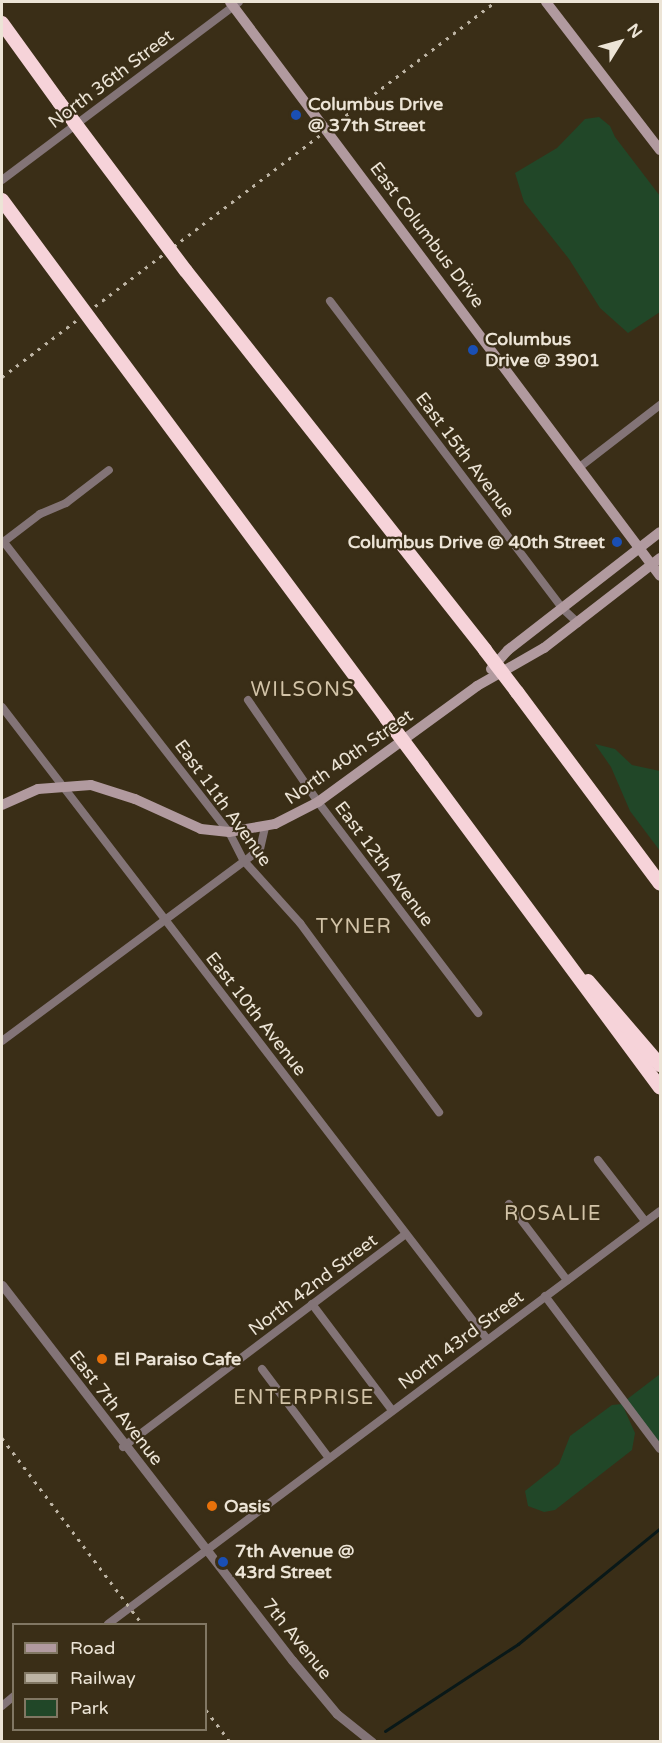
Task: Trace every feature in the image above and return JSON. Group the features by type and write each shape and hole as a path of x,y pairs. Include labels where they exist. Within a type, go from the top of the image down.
{"highway":[{"path":"2,23 186,271 485,650 660,884"},
{"path":"2,33 59,102"},
{"path":"2,200 660,1088"},
{"path":"630,846 660,891"},
{"path":"522,904 660,1065"}],"main road":[{"path":"546,2 660,150"},
{"name":"East Columbus Drive","path":"234,3 581,466 656,561 660,576"},
{"name":"North 40th Street","path":"477,686 508,650 660,532"},
{"name":"North 40th Street","path":"2,805 21,795 59,784 107,787 201,829 229,832 265,828 318,802 477,686 578,623 656,561"}],"street":[{"name":"North 36th Street","path":"2,180 234,3"},
{"name":"East 15th Avenue","path":"330,301 562,608 578,623"},
{"path":"581,466 660,405"},
{"path":"2,542 40,514 66,503 109,470"},
{"name":"East 11th Avenue","path":"2,542 229,832 244,861 300,923 439,1112"},
{"name":"East 12th Avenue","path":"248,700 318,802 478,1013"},
{"name":"East 10th Avenue","path":"2,707 487,1339"},
{"path":"2,1041 260,849 265,828"},
{"path":"598,1160 645,1221"},
{"path":"509,1204 567,1280"},
{"name":"North 43rd Street","path":"109,1623 328,1457 660,1211"},
{"name":"North 42nd Street","path":"123,1447 406,1234"},
{"name":"East 7th Avenue","path":"2,1285 123,1447 206,1549"},
{"path":"545,1296 660,1449"},
{"path":"312,1304 392,1410"},
{"path":"262,1369 328,1457"},
{"name":"7th Avenue","path":"206,1549 337,1714 372,1742"}],"green space":[{"path":"599,117 610,126 615,137 660,196 660,312 628,333 600,308 569,259 524,202 515,173 557,148 585,119"},
{"path":"595,744 615,749 632,765 660,771 660,851 630,811 611,767"},
{"path":"660,1374 660,1448 626,1400"},
{"path":"622,1404 635,1433 632,1450 555,1510 544,1512 528,1506 525,1491 559,1464 570,1436 612,1405"}],"waterway":[{"path":"385,1731 518,1644 660,1528"}],"railway":[{"path":"2,377 495,2"},
{"path":"2,1438 141,1623"},
{"path":"207,1711 230,1742"}],"place":[{"name":"Columbus Drive @ 37th Street","path":"296,115"},
{"name":"Columbus Drive @ 3901","path":"473,350"},
{"name":"Columbus Drive @ 40th Street","path":"617,542"},
{"name":"El Paraiso Cafe","path":"102,1359"},
{"name":"Oasis","path":"212,1506"},
{"name":"7th Avenue @ 43rd Street","path":"223,1562"}],"district":[{"name":"WILSONS","path":"303,690"},
{"name":"TYNER","path":"354,927"},
{"name":"ROSALIE","path":"553,1214"},
{"name":"ENTERPRISE","path":"304,1398"}]}
